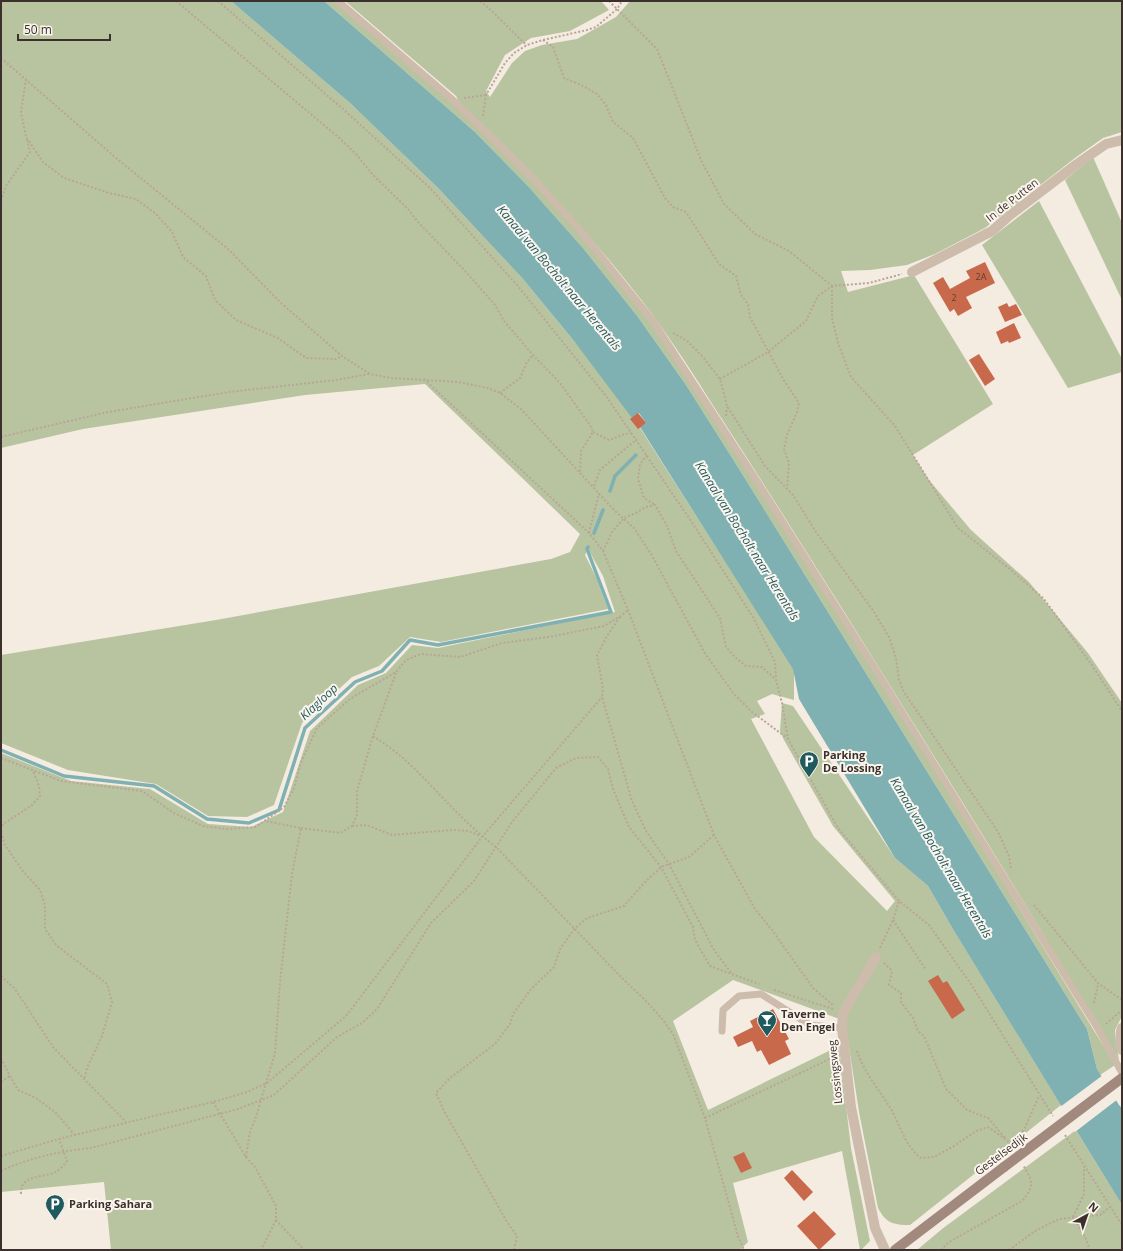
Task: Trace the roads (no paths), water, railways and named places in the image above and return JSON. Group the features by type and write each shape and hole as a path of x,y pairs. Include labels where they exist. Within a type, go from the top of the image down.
{"main road":[{"name":"Gestelsedijk","path":"895,1250 1122,1078"}],"street":[{"name":"In de Putten","path":"912,272 992,231 1010,215 1106,144 1122,140"},
{"name":"Lossingsweg","path":"876,957 843,1013 842,1028 851,1107 875,1228 885,1250"},
{"path":"1122,1028 1120,1038 1122,1050"}],"lane":[{"path":"338,1 453,100 531,176 580,230 653,321 764,491 865,652 1098,1029 1122,1073"},
{"path":"722,1031 723,1010 738,996 762,994 810,1024 842,1028"}],"water":[{"name":"Kanaal van Bocholt naar Herentals","path":"231,1 324,1 475,132 527,185 583,248 638,317 686,385 736,464 1087,1029 1097,1069 1122,1108 1122,1205 928,886 895,858 799,699 793,669 640,427 646,423 639,413 632,418 574,341 523,279 438,188 350,103"}],"waterway":[{"name":"Klagloop","path":"610,491 615,476 636,455"},
{"name":"Klagloop","path":"594,533 603,510"},
{"name":"Klagloop","path":"1,750 64,776 154,786 207,819 249,823 279,810 305,728 355,682 382,671 410,640 438,645 611,612 587,549 588,547"}],"place":[{"name":"Parking De Lossing","path":"809,778"},
{"name":"Taverne Den Engel","path":"767,1037"},
{"name":"Parking Sahara","path":"55,1221"}]}
